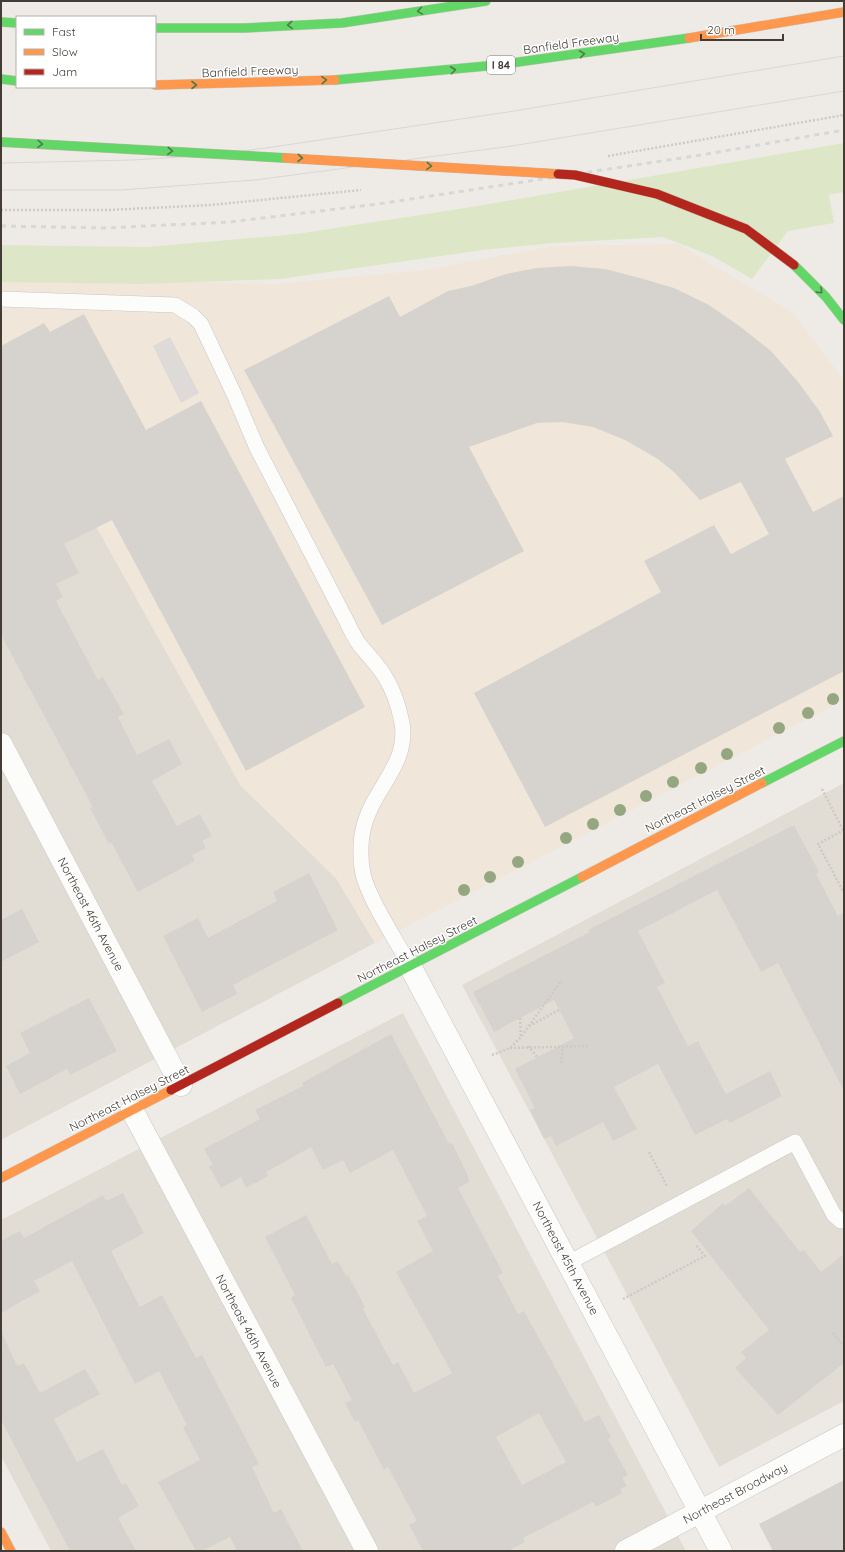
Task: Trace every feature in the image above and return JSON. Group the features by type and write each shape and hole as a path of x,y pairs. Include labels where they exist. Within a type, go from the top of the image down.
{"main road":[{"path":"156,28 244,28 342,23 486,1"},
{"name":"Banfield Freeway","path":"156,85 246,85 446,71 645,46 844,12"},
{"path":"1,22 16,24"},
{"path":"1,79 16,80"},
{"path":"1,142 575,175 657,194 746,229 794,265 826,297 844,320"},
{"name":"Northeast Halsey Street","path":"1,1178 844,741"},
{"path":"1,1532 11,1551"}],"street":[{"name":"Northeast 46th Avenue","path":"1,744 181,1084"},
{"name":"Northeast 45th Avenue","path":"410,966 721,1551"},
{"name":"Northeast 46th Avenue","path":"132,1110 367,1551"},
{"name":"Northeast Broadway","path":"626,1551 844,1435"}],"lane":[{"path":"1,299 176,304 201,324 234,394 256,448 358,643 384,674 398,706 402,724 402,746 392,772 373,803 364,826 362,849 363,874 368,889 410,966"},
{"path":"568,1262 795,1142 834,1215 841,1221 844,1221"}],"path":[{"path":"822,789 844,830 818,844 844,893"},
{"path":"510,1048 521,1037 562,980"},
{"path":"528,1026 559,1010"},
{"path":"520,1018 521,1037"},
{"path":"528,1046 538,1058"},
{"path":"492,1055 510,1048 528,1046 589,1046"},
{"path":"561,1063 562,1046"},
{"path":"623,1299 705,1256 695,1244"},
{"path":"833,1333 844,1346"}],"shaded area":[{"path":"678,244 792,312 844,380 844,700 375,943 336,878 241,786 71,481 1,517 1,275 273,284 424,270 554,246"},
{"path":"170,337 199,393 181,403 153,346"},
{"path":"71,481 241,786 336,878 375,943 1,1140 1,517"},
{"path":"844,783 844,1401 719,1467 462,985"},
{"path":"403,1013 686,1551 51,1551 1,1456 1,1220"}],"green space":[{"path":"844,143 844,192 829,195 834,223 788,231 752,279 712,256 663,237 554,243 483,250 280,279 142,284 1,282 1,245 147,247 296,234 465,208"}],"building":[{"path":"571,266 605,269 640,278 674,288 709,305 771,351 799,383 820,412 833,436 785,459 813,512 844,496 844,671 545,827 474,693 661,592 644,561 714,525 731,554 769,534 741,482 700,500 675,473 658,459 625,440 593,427 562,422 537,423 469,447 524,551 382,625 244,370 389,296 400,317 448,291 471,286 506,274 537,268"},
{"path":"84,314 146,430 201,401 365,707 246,771 112,520 64,544 79,573 56,584 63,597 56,601 98,680 103,677 124,714 118,717 137,755 169,739 182,764 152,781 177,826 200,814 212,836 202,841 206,848 192,855 195,861 138,892 111,842 109,844 90,808 93,807 1,635 1,346 44,323 50,332"},
{"path":"794,825 819,872 816,874 838,916 844,912 844,1091 778,963 761,972 717,890 638,931 665,983 657,987 688,1046 698,1041 726,1094 770,1071 782,1096 730,1123 727,1119 695,1135 658,1064 614,1087 637,1129 613,1141 603,1122 556,1146 551,1136 544,1139 530,1110 535,1108 515,1069 574,1038 554,1000 494,1032 473,992 590,932 588,930"},
{"path":"309,873 338,930 233,985 237,994 202,1012 163,936 198,918 208,938 277,901 273,892"},
{"path":"22,909 39,942 1,962 1,920"},
{"path":"89,998 117,1051 70,1075 67,1069 20,1094 6,1066 30,1053 20,1033"},
{"path":"391,1034 447,1140 450,1144 452,1143 468,1176 469,1182 458,1188 503,1273 498,1276 518,1314 524,1311 585,1422 599,1415 611,1437 608,1439 628,1475 622,1478 627,1486 620,1489 622,1493 596,1507 593,1502 523,1538 525,1542 508,1551 423,1551 409,1525 417,1521 388,1467 384,1470 358,1420 355,1422 345,1403 352,1400 333,1364 326,1367 291,1298 295,1295 265,1237 306,1215 332,1264 338,1261 346,1276 348,1275 365,1307 363,1309 393,1365 398,1362 414,1393 452,1373 396,1272 433,1251 417,1221 427,1216 393,1150 350,1173 343,1160 323,1170 311,1147 266,1172 268,1176 246,1188 241,1177 221,1188 209,1166 213,1165 204,1149 260,1119 255,1110 303,1086 302,1083","holes":["539,1413 566,1462 522,1485 496,1437"]},
{"path":"749,1188 800,1252 804,1250 821,1272 844,1254 844,1363 778,1415 735,1368 746,1358 741,1352 769,1330 691,1231 723,1203 725,1206"},
{"path":"123,1193 144,1233 111,1251 140,1307 162,1295 196,1358 202,1355 259,1464 252,1467 274,1513 281,1509 303,1551 237,1551 230,1537 202,1551 196,1551 158,1482 200,1460 183,1427 187,1425 159,1371 135,1384 72,1261 34,1281 40,1291 1,1313 1,1241 20,1231 24,1238 103,1195 106,1201"},
{"path":"1,1331 17,1366 24,1363 40,1393 85,1369 100,1394 54,1419 77,1462 103,1449 122,1485 126,1483 139,1506 118,1518 136,1551 70,1551 1,1420"},
{"path":"844,1480 844,1551 773,1551 759,1524"}],"tram line":[{"path":"1,163 133,160 211,155 508,112 844,56"},
{"path":"1,190 121,190 255,180 512,146 844,91"}],"railway":[{"path":"1,226 106,228 230,222 378,204 707,154 844,130"}],"traffic: fast":[{"path":"156,28 244,28 342,23 486,1"},
{"path":"1,22 16,23"},
{"path":"335,80 497,65 689,38"},
{"path":"1,79 16,81"},
{"path":"1,142 286,158"},
{"path":"794,265 826,297 844,320"},
{"path":"762,783 844,741"},
{"path":"338,1003 582,877"}],"traffic: slow":[{"path":"689,38 844,12"},
{"path":"156,85 335,80"},
{"path":"286,158 558,174"},
{"path":"582,877 762,783"},
{"path":"1,1178 171,1090"},
{"path":"1,1532 11,1551"}],"traffic: jam":[{"path":"558,174 575,175 657,194 746,229 794,265"},
{"path":"171,1090 338,1003"}]}
